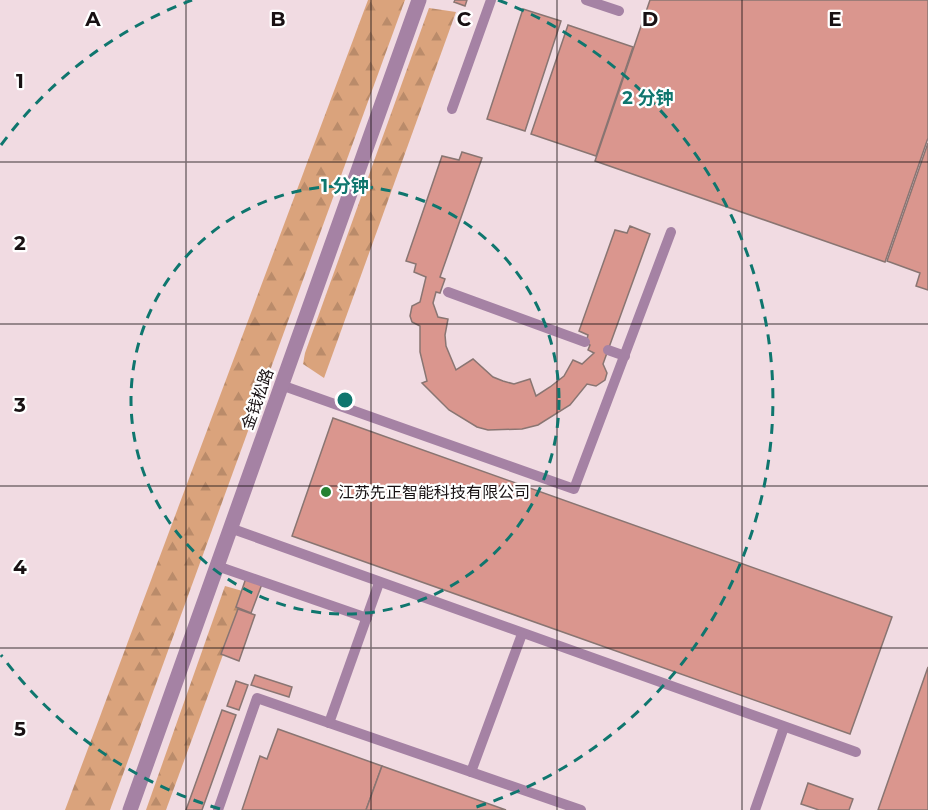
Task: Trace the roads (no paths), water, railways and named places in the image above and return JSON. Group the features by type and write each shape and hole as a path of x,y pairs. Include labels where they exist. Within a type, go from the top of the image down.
{"street":[{"name":"金钱松路","path":"130,810 419,0"}],"lane":[{"path":"452,109 491,0"},
{"path":"586,0 619,11"},
{"path":"281,385 574,489 671,232"},
{"path":"448,292 585,342"},
{"path":"608,350 625,356"},
{"path":"230,528 856,752"},
{"path":"217,566 367,618"},
{"path":"330,723 380,583"},
{"path":"471,772 522,634"},
{"path":"218,810 257,698 581,810"},
{"path":"755,810 784,727"}],"place":[{"name":"江苏先正智能科技有限公司","path":"326,492"}]}
